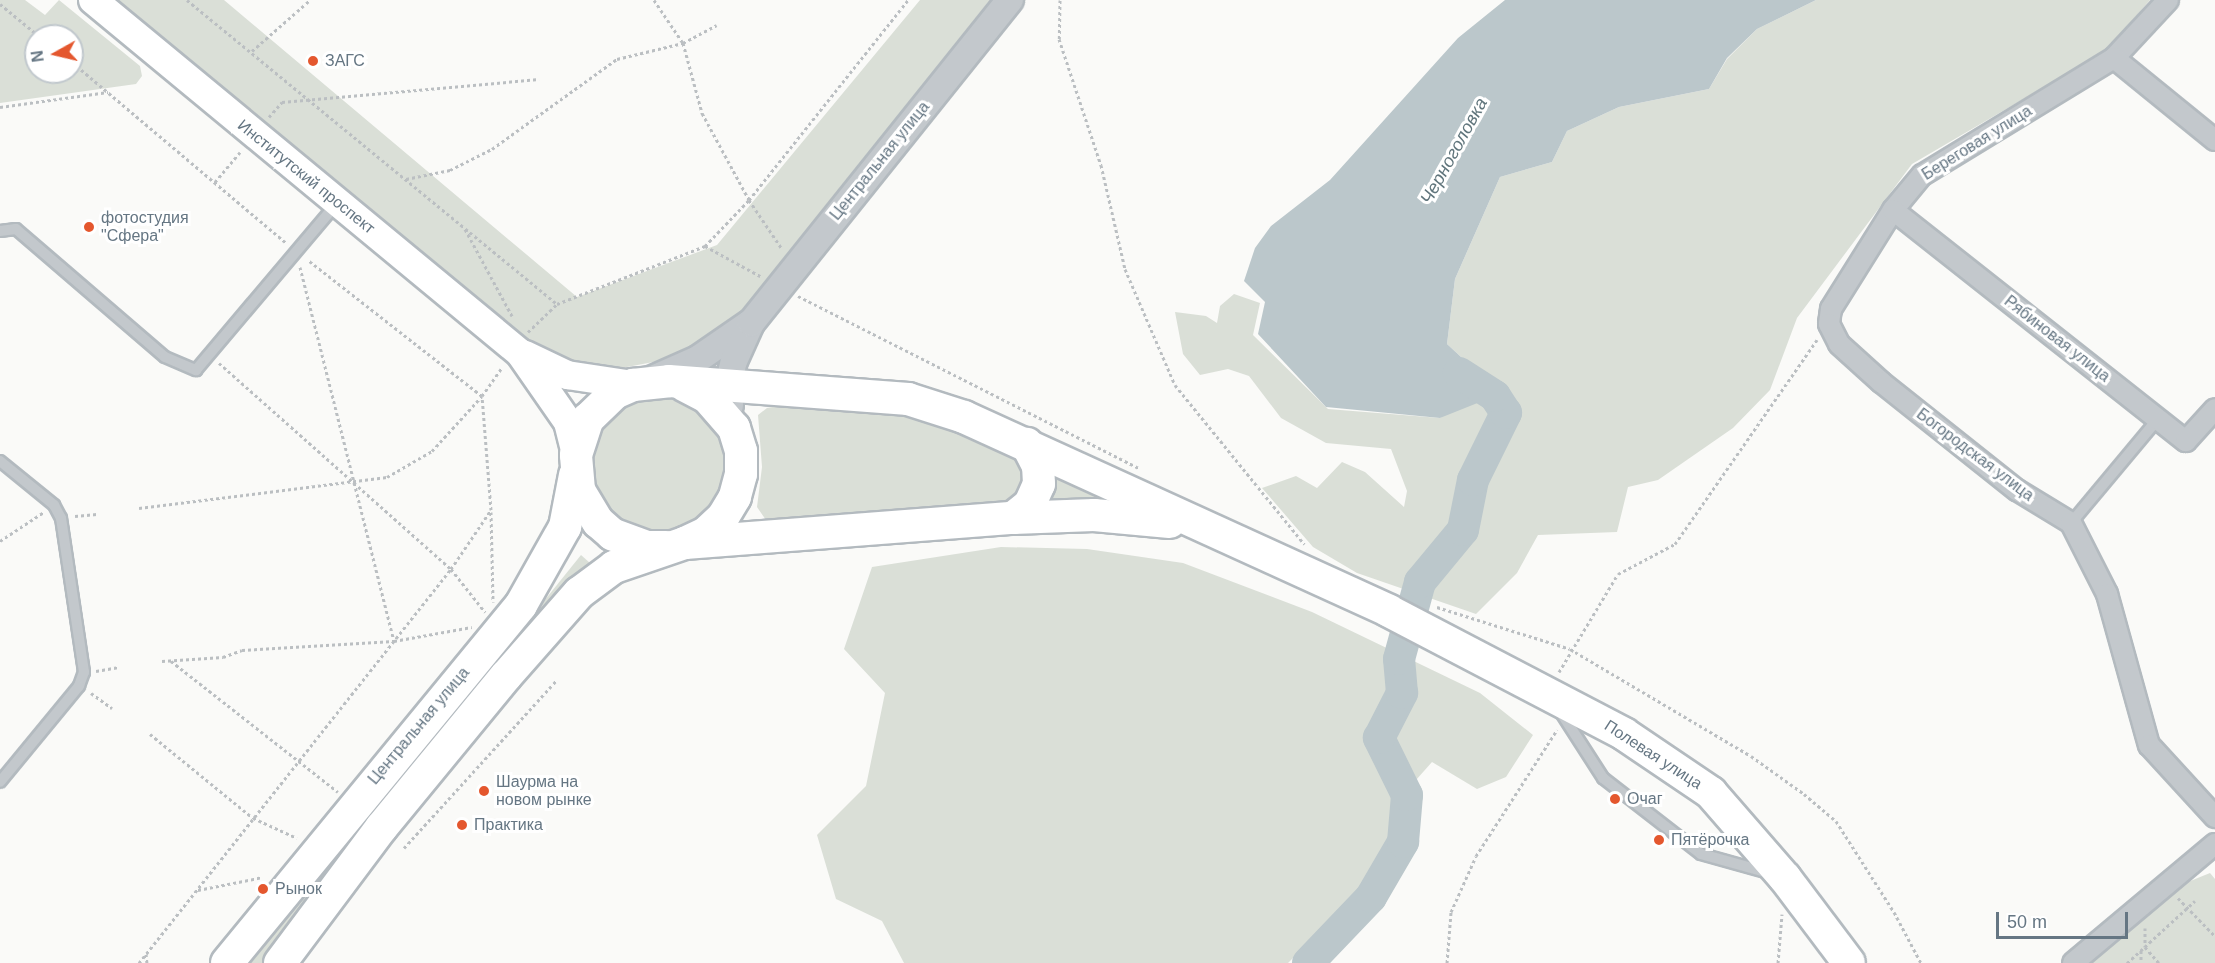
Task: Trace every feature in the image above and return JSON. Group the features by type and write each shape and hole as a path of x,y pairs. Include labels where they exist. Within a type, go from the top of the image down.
{"main road":[{"name":"Институтский проспект","path":"93,0 514,348"},
{"path":"514,348 567,375 650,383 728,386 908,399 964,417 1027,444 1201,527"},
{"path":"514,348 568,422 579,490 598,522 629,543 676,545 1013,518 1094,515 1148,518 1201,527"},
{"path":"280,963 381,828 579,593 614,567 706,533 723,517 735,497 741,474 741,451 734,429 707,397 650,383 608,398 588,419 575,463"},
{"path":"1013,518 1030,504 1039,484 1038,466 1027,444"},
{"name":"Центральная улица","path":"228,963 521,605 565,527 575,463"},
{"name":"Полевая улица","path":"1201,527 1389,611 1432,633 1557,705 1624,734 1701,785 1785,878 1849,963"}],"street":[{"name":"Центральная улица","path":"751,322 1010,0"},
{"name":"Береговая улица","path":"1829,324 1831,309 1893,210 1922,175 2114,58 2168,0"},
{"path":"2114,58 2215,140"},
{"name":"Рябиновая улица","path":"1893,210 2186,441 2215,409"},
{"path":"650,383 698,359 751,322"},
{"path":"734,429 728,386 734,361 751,322"},
{"name":"Богородская улица","path":"1829,324 1839,344 1881,382 2017,490 2071,523"},
{"path":"2071,523 2107,594 2149,745 2215,817"},
{"path":"2073,963 2215,846"}],"lane":[{"path":"0,231 16,229 165,357 196,370 338,203"},
{"path":"2071,523 2158,419"},
{"path":"0,461 54,505 61,518 84,672 79,686 0,782"},
{"path":"1557,705 1603,778 1701,854 1785,878"}],"path":[{"path":"187,0 252,51 557,304"},
{"path":"252,51 310,0"},
{"path":"654,0 683,43 702,113 748,200 795,268"},
{"path":"139,508 354,483 387,477 412,465 432,451 482,396 514,348 557,304 705,246 748,200 908,0"},
{"path":"1060,0 1059,39 1101,165 1125,269 1175,385 1311,553"},
{"path":"0,4 24,24"},
{"path":"406,180 450,170 492,149 617,59 683,43 717,26"},
{"path":"84,72 296,251 482,396 491,510 493,612"},
{"path":"215,182 282,102 539,79"},
{"path":"0,107 109,92"},
{"path":"463,226 513,317"},
{"path":"296,251 394,640"},
{"path":"1447,963 1451,912 1476,856 1557,705 1570,649 1618,574 1675,544 1829,324"},
{"path":"210,355 451,569 486,614"},
{"path":"0,541 54,505"},
{"path":"139,963 451,569 491,510"},
{"path":"61,518 97,514"},
{"path":"162,661 223,657 242,650 394,640 482,625"},
{"path":"170,661 300,759 339,793"},
{"path":"84,672 118,667"},
{"path":"404,848 557,680"},
{"path":"79,686 112,708"},
{"path":"150,734 253,818 304,842"},
{"path":"196,890 262,877"},
{"path":"1778,963 1785,878"},
{"path":"2166,886 2215,936"},
{"path":"2127,963 2195,901"},
{"path":"2141,963 2145,904"},
{"path":"2143,948 2159,963"},
{"path":"146,954 147,963"}],"shaded area":[{"path":"0,0 25,0 45,15 59,0 140,66 142,76 136,84 0,103"},
{"path":"114,0 224,0 577,297 717,245 920,0 995,0 740,314 696,347 664,360 611,370 549,356"},
{"path":"1816,0 2150,0 2111,45 2095,57 1912,164 1797,318 1770,390 1733,428 1658,480 1628,487 1617,532 1538,535 1517,573 1476,614 1357,573 1313,547 1262,488 1296,476 1317,488 1342,462 1365,472 1404,507 1407,491 1391,449 1326,443 1281,418 1249,376 1228,369 1200,375 1183,354 1175,312 1206,316 1217,323 1220,306 1234,294 1260,303 1253,335 1328,409 1440,418 1501,382 1474,369 1447,344 1455,279 1500,177 1552,162 1567,131 1619,107 1709,89 1727,59 1757,29"},
{"path":"657,396 683,401 704,416 719,437 724,463 719,489 704,510 683,525 657,530 631,525 610,510 595,489 590,463 595,437 610,416 631,401"},
{"path":"788,404 900,409 1024,455 1029,468 1013,508 768,523 757,507 762,467 758,415 767,408"},
{"path":"1048,467 1102,495 1102,498 1040,506"},
{"path":"1001,547 1087,549 1183,563 1312,612 1480,693 1533,735 1506,777 1477,789 1432,762 1416,780 1418,805 1400,826 1363,888 1288,963 904,963 882,921 836,899 817,835 866,786 885,693 844,649 872,567"},
{"path":"581,555 590,563 587,569 525,645 515,637"},
{"path":"365,821 374,829 268,963 251,963"},
{"path":"2210,873 2215,879 2215,963 2082,963 2183,884"}],"water":[{"path":"1505,0 1816,0 1757,29 1727,58 1709,89 1619,107 1567,131 1552,162 1500,177 1455,279 1447,344 1474,369 1502,382 1495,396 1440,418 1326,407 1258,334 1265,302 1244,281 1255,248 1271,226 1330,180 1458,38"}],"waterway":[{"name":"Черноголовка","path":"1308,963 1371,897 1403,842 1407,795 1379,738 1402,693 1399,659 1420,582 1463,530 1473,480 1506,413 1495,396 1459,373"}],"place":[{"name":"ЗАГС","path":"313,61"},
{"name":"фотостудия \"Сфера\"","path":"89,227"},
{"name":"Шаурма на новом рынке","path":"484,791"},
{"name":"Очаг","path":"1615,799"},
{"name":"Практика","path":"462,825"},
{"name":"Пятёрочка","path":"1659,840"},
{"name":"Рынок","path":"263,889"}]}
